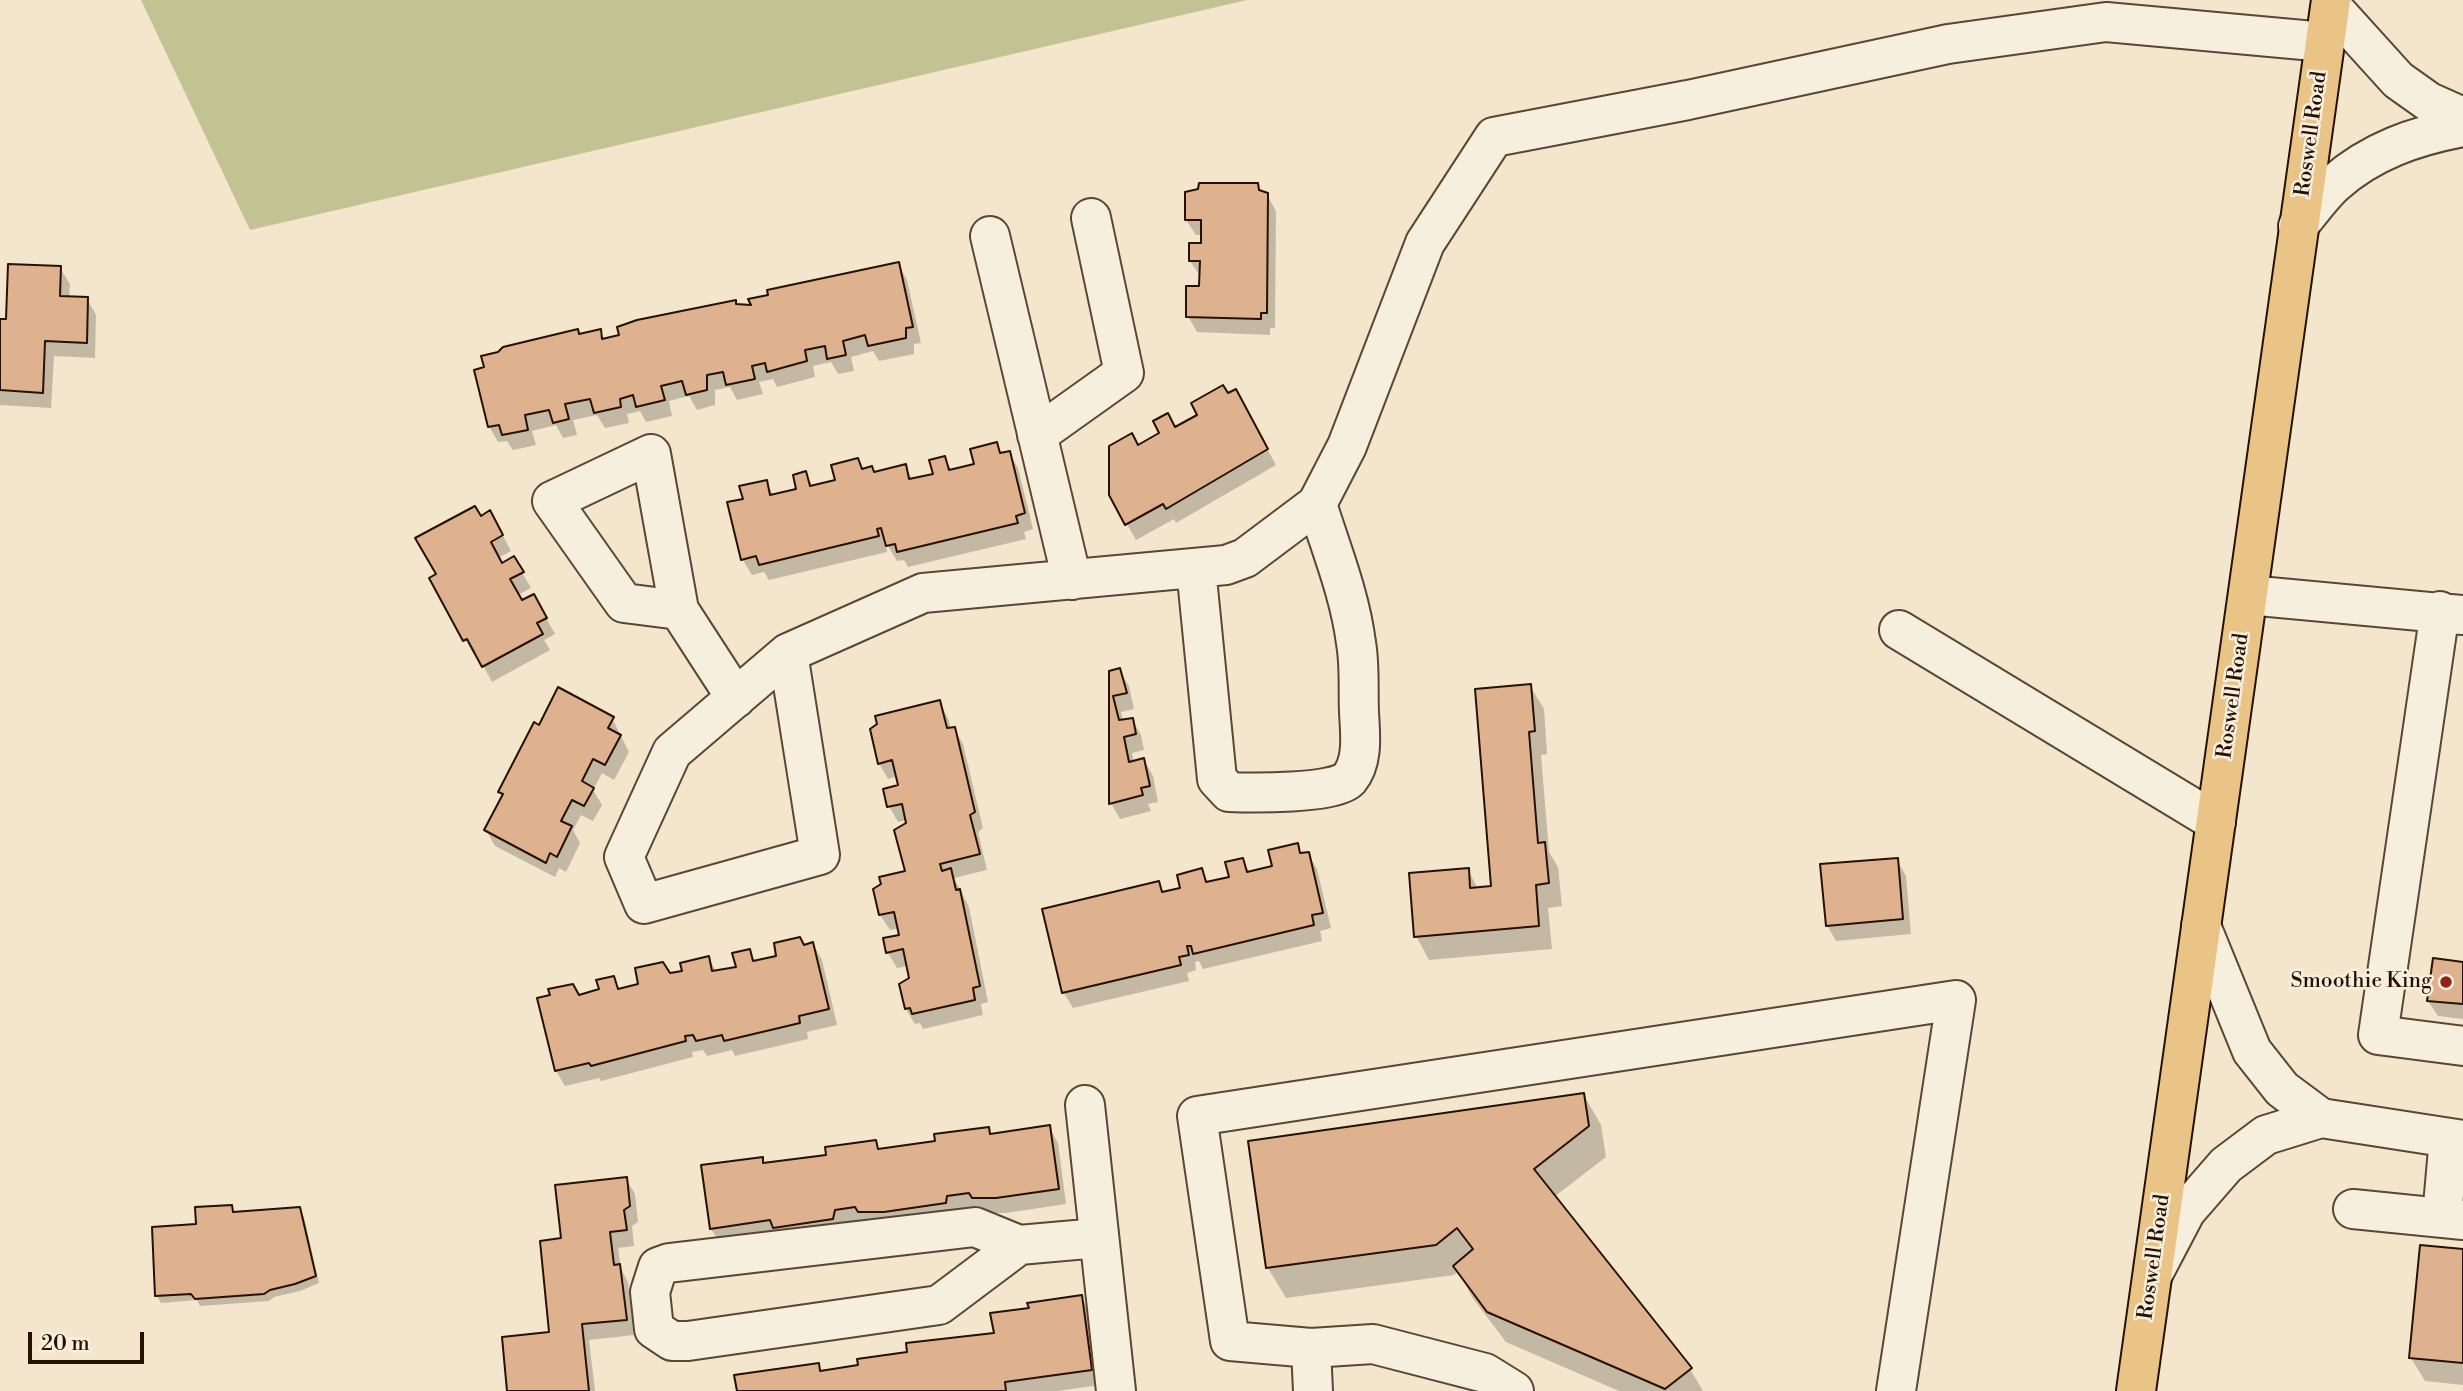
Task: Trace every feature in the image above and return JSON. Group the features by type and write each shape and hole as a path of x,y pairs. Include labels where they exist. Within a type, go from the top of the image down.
{"main road":[{"name":"Roswell Road","path":"2136,1391 2329,16"}],"street":[{"path":"788,653 820,855 644,904 624,857 672,752 788,653 923,593 1226,565 1245,558 1317,504 1347,446 1425,243 1494,137 1688,100 1948,44 2106,22 2329,16 2398,80 2429,102 2463,117"},
{"path":"2298,226 2334,184 2383,150 2423,134 2463,127"},
{"path":"1037,435 1124,373 1091,218"},
{"path":"990,236 1072,580"},
{"path":"1196,568 1217,779 1229,792 1247,793 1329,788 1347,781 1355,768 1360,746 1356,643 1343,585 1317,504"},
{"path":"2248,595 2451,613 2378,1035 2463,1046"},
{"path":"679,610 736,698"},
{"path":"1899,630 2216,822"},
{"path":"2201,926 2252,1051 2282,1089 2321,1118"},
{"path":"1514,1391 1485,1373 1373,1344 1311,1348 1230,1341 1197,1116 1956,1000 1896,1391"},
{"path":"1085,1105 1116,1391"},
{"path":"2152,1277 2186,1211 2226,1165 2266,1135 2321,1118 2456,1139 2453,1219 2353,1209"},
{"path":"1019,1245 939,1305 688,1341 672,1341 654,1329 650,1292 658,1267 669,1263 975,1227 1019,1245 1098,1238"},
{"path":"1311,1348 1313,1391"}],"shaded area":[{"path":"141,0 1247,0 250,230"}],"building":[{"path":"1199,183 1258,183 1259,190 1268,193 1267,313 1261,313 1261,319 1186,317 1186,286 1199,286 1200,261 1189,261 1189,243 1201,243 1201,220 1185,220 1185,192 1198,189"},
{"path":"899,262 913,327 906,328 906,338 868,346 865,335 843,341 846,355 827,359 825,346 805,350 807,361 767,372 765,363 752,366 755,379 726,385 723,372 707,375 707,390 686,395 682,381 661,386 665,400 636,407 633,395 620,399 621,407 594,413 590,399 565,404 569,419 553,423 549,410 525,415 528,430 502,435 499,425 488,427 474,370 484,367 481,356 498,352 503,347 578,329 579,334 601,329 602,339 619,335 617,327 637,320 736,300 736,304 751,305 748,299 768,295 767,290"},
{"path":"8,264 61,266 60,296 88,297 87,343 45,341 43,393 0,390 0,319 6,319"},
{"path":"1223,385 1228,393 1236,389 1268,449 1166,509 1163,504 1125,525 1109,495 1109,446 1132,433 1138,445 1159,433 1153,421 1168,413 1175,427 1197,415 1191,403"},
{"path":"997,442 1000,453 1010,451 1025,513 1016,516 1018,523 897,552 895,544 886,546 881,528 877,529 879,536 759,565 756,556 741,560 727,502 743,499 739,486 767,480 770,495 796,489 793,475 806,471 810,486 835,480 831,465 858,458 862,469 872,466 874,472 906,464 909,479 933,474 929,460 945,456 949,470 974,464 970,449"},
{"path":"475,506 481,516 490,510 503,535 491,542 502,563 514,556 524,572 510,579 522,600 534,594 547,618 537,623 543,634 482,667 467,639 463,641 429,578 436,574 415,538"},
{"path":"1120,668 1127,693 1113,696 1119,720 1133,718 1136,734 1124,737 1129,762 1144,758 1150,786 1141,788 1143,795 1109,804 1109,671"},
{"path":"1531,684 1535,731 1529,732 1538,843 1545,842 1549,883 1536,885 1539,926 1414,937 1409,873 1469,868 1470,888 1491,886 1475,689"},
{"path":"558,687 614,717 608,728 621,735 605,765 593,759 582,781 594,788 584,806 572,800 561,821 572,826 557,857 550,853 546,863 484,830 503,794 498,792 534,722 539,725"},
{"path":"940,700 947,728 955,727 975,812 970,815 980,854 940,864 942,871 951,868 956,890 960,889 980,986 973,988 975,1000 912,1014 910,1008 905,1009 899,984 909,978 903,949 886,953 883,938 899,935 894,912 879,915 873,889 881,884 879,877 905,871 894,830 906,823 902,804 887,807 883,789 898,785 892,760 878,764 870,729 877,724 875,716"},
{"path":"1298,843 1300,853 1309,852 1323,913 1312,915 1314,925 1193,954 1191,946 1187,946 1189,955 1179,957 1181,965 1062,993 1042,909 1159,881 1162,892 1180,888 1177,875 1202,868 1206,882 1229,877 1225,862 1243,858 1247,872 1272,866 1268,850"},
{"path":"1898,858 1903,919 1826,926 1820,864"},
{"path":"800,937 804,945 813,942 829,1009 799,1016 800,1023 724,1041 722,1035 696,1041 693,1035 685,1036 686,1041 591,1066 589,1063 555,1071 537,998 550,995 548,989 573,984 579,995 599,989 596,980 614,976 618,989 638,984 635,968 663,962 670,973 682,971 680,963 709,956 712,971 736,967 732,953 750,949 753,961 776,956 774,943"},
{"name":"Smoothie King","path":"2433,958 2463,962 2463,1004 2427,1001"},
{"path":"1584,1093 1589,1126 1534,1169 1692,1368 1665,1389 1487,1312 1453,1266 1473,1249 1457,1228 1436,1245 1266,1268 1248,1141"},
{"path":"1050,1125 1059,1189 996,1198 972,1198 969,1193 947,1196 946,1203 884,1212 858,1212 855,1207 835,1210 833,1219 773,1228 770,1220 710,1229 701,1165 763,1157 763,1163 826,1155 825,1147 876,1140 878,1149 935,1141 934,1134 989,1127 990,1134"},
{"path":"627,1177 630,1206 624,1210 627,1230 610,1232 614,1265 620,1264 627,1320 582,1324 589,1391 507,1391 502,1337 549,1332 540,1241 561,1238 555,1185"},
{"path":"232,1205 233,1212 300,1207 316,1276 264,1294 195,1299 191,1294 155,1296 152,1227 196,1224 195,1207"},
{"path":"2420,1245 2463,1249 2463,1363 2409,1358"},
{"path":"1082,1295 1092,1370 1005,1382 1006,1391 737,1391 734,1375 819,1363 820,1371 858,1365 857,1359 907,1352 906,1343 994,1333 990,1313 1029,1308 1027,1303"}],"place":[{"name":"Smoothie King","path":"2446,982"}]}
